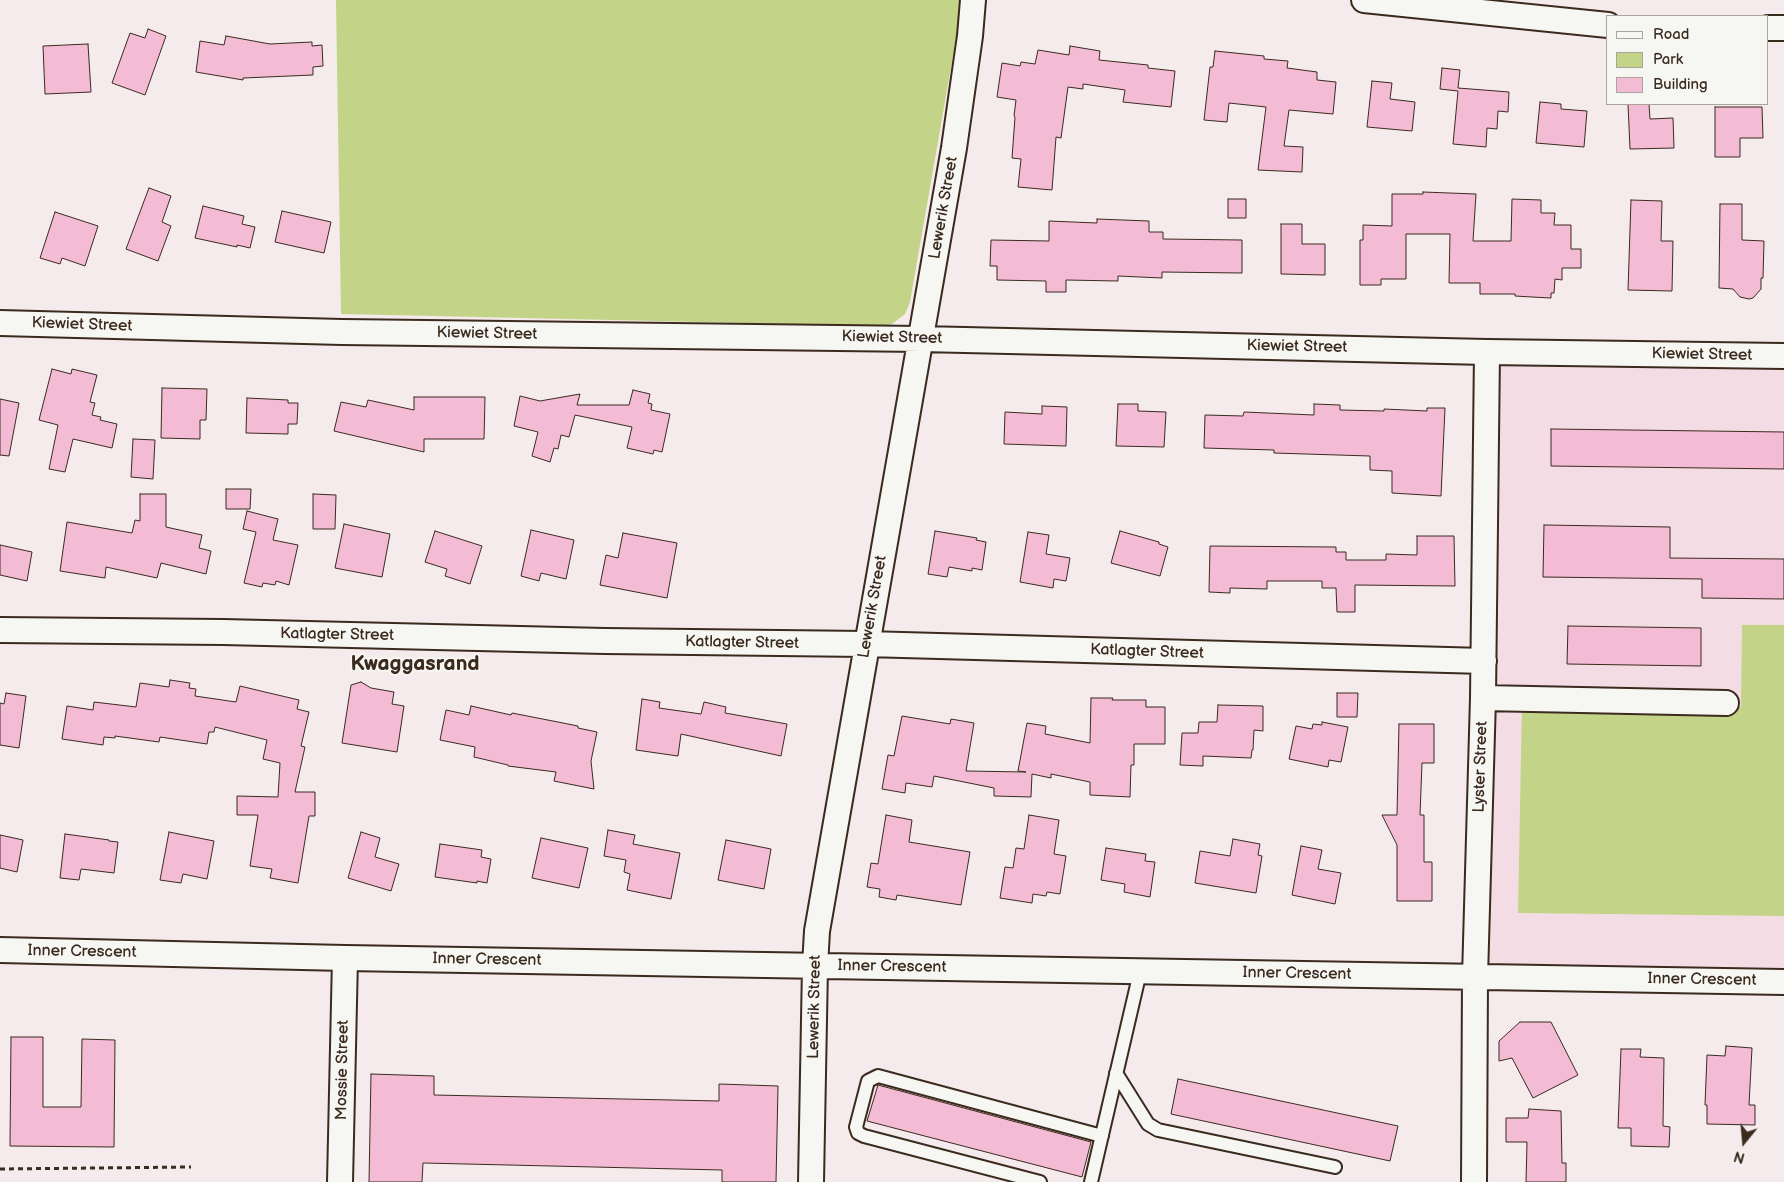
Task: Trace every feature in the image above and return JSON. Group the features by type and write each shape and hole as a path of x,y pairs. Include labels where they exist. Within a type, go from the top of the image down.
{"street":[{"name":"Lewerik Street","path":"811,1182 817,931 954,148 970,36 973,0"},
{"name":"Lewerik Street","path":"970,36 982,0"},
{"path":"1364,0 1606,24"},
{"path":"1769,28 1784,28"},
{"name":"Kiewiet Street","path":"0,323 342,332 921,338 1487,352 1784,356"},
{"name":"Lyster Street","path":"1474,1182 1475,977 1484,661 1487,352"},
{"name":"Katlagter Street","path":"0,630 223,632 605,641 866,644 1484,661"},
{"path":"1483,698 1726,703"},
{"name":"Inner Crescent","path":"0,950 345,958 1784,982"},
{"name":"Mossie Street","path":"340,1182 345,958"}],"lane":[{"path":"1091,1182 1140,972"},
{"path":"1116,1073 1148,1124 1158,1130 1335,1167"},
{"path":"1040,1182 858,1133 856,1127 868,1081 878,1076 1102,1136"}],"path":[{"path":"0,1169 191,1167"}],"shaded area":[{"path":"1482,354 1784,358 1784,985 1471,981"}],"green space":[{"path":"336,0 962,0 910,302 905,314 892,324 883,326 341,314"},
{"path":"1742,625 1784,625 1784,916 1518,913 1522,704 1741,707"}],"building":[{"path":"148,29 166,36 145,95 112,83 130,33 145,38"},
{"path":"226,36 270,44 312,42 312,46 322,45 323,66 313,67 313,75 243,78 243,80 196,72 200,41 224,45"},
{"path":"88,44 91,92 45,94 43,46"},
{"path":"1070,46 1100,51 1099,60 1148,65 1148,68 1175,71 1171,107 1123,102 1125,90 1083,84 1083,89 1068,87 1061,138 1056,137 1052,190 1018,187 1021,159 1012,158 1016,100 997,97 1002,63 1020,66 1021,62 1035,64 1038,50 1069,55"},
{"path":"1215,51 1264,56 1264,59 1288,61 1287,68 1317,72 1317,80 1336,82 1333,114 1289,110 1284,146 1303,147 1302,172 1258,170 1266,107 1229,103 1227,122 1204,120 1210,67 1213,67"},
{"path":"1442,68 1460,70 1458,88 1509,92 1508,112 1498,111 1497,129 1487,128 1486,147 1453,144 1458,91 1440,89"},
{"path":"1372,81 1392,83 1390,99 1415,102 1412,131 1367,127"},
{"path":"1540,102 1561,104 1561,109 1587,111 1584,147 1536,143"},
{"path":"1628,105 1649,105 1650,119 1673,118 1674,148 1630,149"},
{"path":"1715,107 1762,107 1763,138 1740,138 1740,157 1715,157"},
{"path":"149,188 171,196 162,222 171,226 158,261 126,249"},
{"path":"1423,192 1476,194 1473,241 1511,241 1512,199 1541,200 1541,213 1555,213 1554,225 1571,225 1571,249 1581,249 1581,268 1562,268 1562,280 1555,279 1554,293 1551,293 1551,298 1515,296 1515,294 1480,294 1480,283 1449,283 1450,234 1406,234 1406,279 1381,279 1381,285 1360,285 1360,240 1363,240 1363,225 1392,226 1392,194 1423,194"},
{"path":"1228,199 1246,199 1246,218 1228,218"},
{"path":"1631,200 1662,201 1661,241 1673,241 1672,291 1628,290"},
{"path":"1720,204 1742,204 1742,240 1764,241 1761,289 1753,298 1740,297 1733,289 1719,288"},
{"path":"203,206 244,216 242,224 255,227 250,248 195,238"},
{"path":"282,211 331,222 324,253 275,242"},
{"path":"55,212 98,226 85,266 62,258 60,264 40,258"},
{"path":"1097,219 1149,221 1149,232 1163,232 1163,239 1242,240 1242,273 1162,272 1162,278 1118,276 1118,281 1066,280 1066,292 1046,292 1046,281 997,280 997,266 990,266 991,240 1049,241 1049,221 1097,223"},
{"path":"1281,224 1302,224 1302,244 1325,244 1325,275 1281,274"},
{"path":"52,369 71,374 72,369 97,375 90,402 95,403 92,415 101,417 100,420 117,424 112,448 73,439 65,472 49,469 58,425 39,420"},
{"path":"162,388 207,389 206,420 200,420 200,439 161,438"},
{"path":"633,390 650,394 648,403 652,404 651,410 670,414 662,452 654,450 653,454 627,448 632,427 575,415 569,437 561,435 558,449 554,448 550,462 532,456 538,432 514,426 520,396 540,401 580,394 577,405 629,405"},
{"path":"414,397 485,397 484,439 424,439 424,452 334,431 341,402 366,407 368,400 414,410"},
{"path":"247,398 288,400 288,403 298,403 297,424 288,424 288,434 246,433"},
{"path":"0,399 19,403 9,456 0,455"},
{"path":"1118,404 1138,404 1138,411 1166,412 1164,447 1116,446"},
{"path":"1314,404 1340,405 1340,410 1384,411 1384,409 1427,411 1427,408 1445,408 1441,496 1392,493 1392,471 1370,470 1370,456 1274,453 1274,450 1204,448 1205,415 1243,416 1244,412 1314,415"},
{"path":"1042,406 1067,407 1066,446 1004,444 1005,412 1042,414"},
{"path":"1551,429 1784,432 1784,469 1551,466"},
{"path":"133,439 155,440 153,479 131,477"},
{"path":"226,489 251,489 250,509 226,509"},
{"path":"140,494 166,494 166,527 202,535 199,548 211,551 206,574 161,563 157,578 106,567 105,578 60,571 67,522 132,533 135,520 140,521"},
{"path":"313,494 336,495 335,529 313,529"},
{"path":"247,511 278,519 273,540 298,545 289,585 276,581 275,585 263,583 262,587 244,583 256,532 243,529"},
{"path":"344,524 390,534 382,577 335,568"},
{"path":"1544,525 1670,527 1670,558 1784,559 1784,599 1702,598 1702,579 1543,577"},
{"path":"531,530 574,540 566,579 541,573 539,581 521,576"},
{"path":"435,531 482,546 470,584 445,576 447,569 425,562"},
{"path":"935,531 977,538 976,540 986,542 982,570 972,568 972,571 949,567 947,577 928,574"},
{"path":"1120,531 1159,542 1159,544 1168,547 1160,576 1111,563"},
{"path":"1028,532 1049,535 1046,554 1070,558 1066,581 1054,579 1053,588 1020,582"},
{"path":"623,533 677,543 667,598 600,585 606,555 618,558"},
{"path":"1417,536 1454,536 1455,586 1355,585 1355,612 1337,612 1336,588 1322,588 1322,581 1267,581 1267,589 1230,588 1230,593 1209,592 1210,546 1336,547 1336,552 1346,552 1346,560 1386,560 1386,554 1417,555"},
{"path":"0,545 32,552 27,581 0,575"},
{"path":"1568,626 1701,628 1701,666 1567,664"},
{"path":"170,680 190,683 189,688 196,689 195,696 236,702 240,686 299,700 297,709 309,712 301,746 305,747 295,792 315,792 315,816 309,816 298,883 270,878 272,869 250,866 258,815 237,815 237,796 278,797 280,763 263,759 267,740 215,727 214,732 209,732 207,744 160,737 159,742 115,736 115,738 104,737 103,745 62,739 67,706 93,710 94,702 136,707 140,683 169,687"},
{"path":"361,682 371,688 394,692 392,704 404,706 397,752 342,743 351,685"},
{"path":"6,693 26,696 19,748 0,745 0,703 4,704"},
{"path":"1337,693 1358,693 1357,717 1337,717"},
{"path":"1091,698 1146,700 1146,707 1165,707 1165,744 1134,744 1134,765 1131,765 1130,797 1090,795 1090,782 1051,774 1051,778 1032,774 1031,797 994,796 994,788 934,776 932,787 906,783 905,793 882,789 888,755 894,756 902,716 950,724 951,719 974,723 966,771 1026,772 1018,771 1027,723 1046,726 1045,734 1090,743"},
{"path":"642,699 660,702 659,708 701,714 704,702 726,707 725,713 787,724 781,756 681,734 678,756 636,750"},
{"path":"1218,705 1263,706 1263,731 1254,730 1251,758 1203,756 1203,766 1180,765 1182,733 1198,733 1199,722 1217,722"},
{"path":"471,706 578,726 578,728 597,732 591,761 594,789 554,781 556,772 508,766 474,757 475,747 440,740 446,710 469,715"},
{"path":"1322,722 1348,727 1341,762 1329,760 1328,767 1289,759 1296,726 1312,729 1313,724 1322,725"},
{"path":"1399,724 1434,724 1434,763 1422,763 1420,815 1424,815 1424,862 1432,862 1432,901 1397,901 1397,845 1382,815 1397,815"},
{"path":"886,815 912,820 909,842 970,852 961,905 897,895 896,900 879,897 880,889 867,887 871,863 878,864"},
{"path":"1029,815 1059,820 1054,854 1066,856 1060,894 1047,892 1046,896 1033,894 1032,903 1000,898 1005,867 1013,868 1016,848 1024,849"},
{"path":"608,830 635,835 633,844 680,853 671,899 627,890 630,874 624,872 626,860 604,856"},
{"path":"169,832 214,841 207,879 183,874 181,883 160,880"},
{"path":"361,832 380,838 375,857 399,864 391,891 348,878"},
{"path":"65,834 118,842 114,873 81,869 79,880 60,878"},
{"path":"0,835 23,840 17,872 0,868"},
{"path":"541,838 588,848 579,888 532,878"},
{"path":"1233,839 1260,844 1258,855 1262,856 1256,893 1195,883 1200,851 1230,856"},
{"path":"726,840 771,849 764,889 718,880"},
{"path":"440,844 482,850 481,857 491,859 487,883 435,877"},
{"path":"1301,846 1322,850 1318,869 1341,873 1335,904 1292,895"},
{"path":"1106,848 1146,854 1145,861 1155,862 1150,897 1124,892 1125,884 1101,880"},
{"path":"1520,1022 1551,1022 1578,1075 1533,1098 1512,1058 1499,1061 1499,1041"},
{"path":"11,1037 43,1037 43,1107 81,1107 82,1039 115,1040 114,1147 10,1146"},
{"path":"1726,1046 1752,1048 1749,1105 1755,1105 1755,1125 1707,1124 1707,1105 1705,1105 1707,1055 1725,1056"},
{"path":"1621,1049 1641,1049 1640,1057 1664,1058 1663,1126 1670,1127 1669,1147 1631,1146 1631,1128 1618,1128"},
{"path":"371,1074 434,1076 434,1095 719,1101 719,1084 778,1086 776,1182 722,1182 722,1170 423,1163 422,1182 369,1182"},
{"path":"1178,1079 1398,1126 1390,1161 1171,1114"},
{"path":"878,1085 1091,1142 1082,1177 867,1121"},
{"path":"1529,1109 1561,1111 1562,1163 1566,1163 1566,1182 1526,1182 1527,1142 1506,1142 1506,1118 1528,1118"}],"district":[{"name":"Kwaggasrand","path":"415,665"}]}
